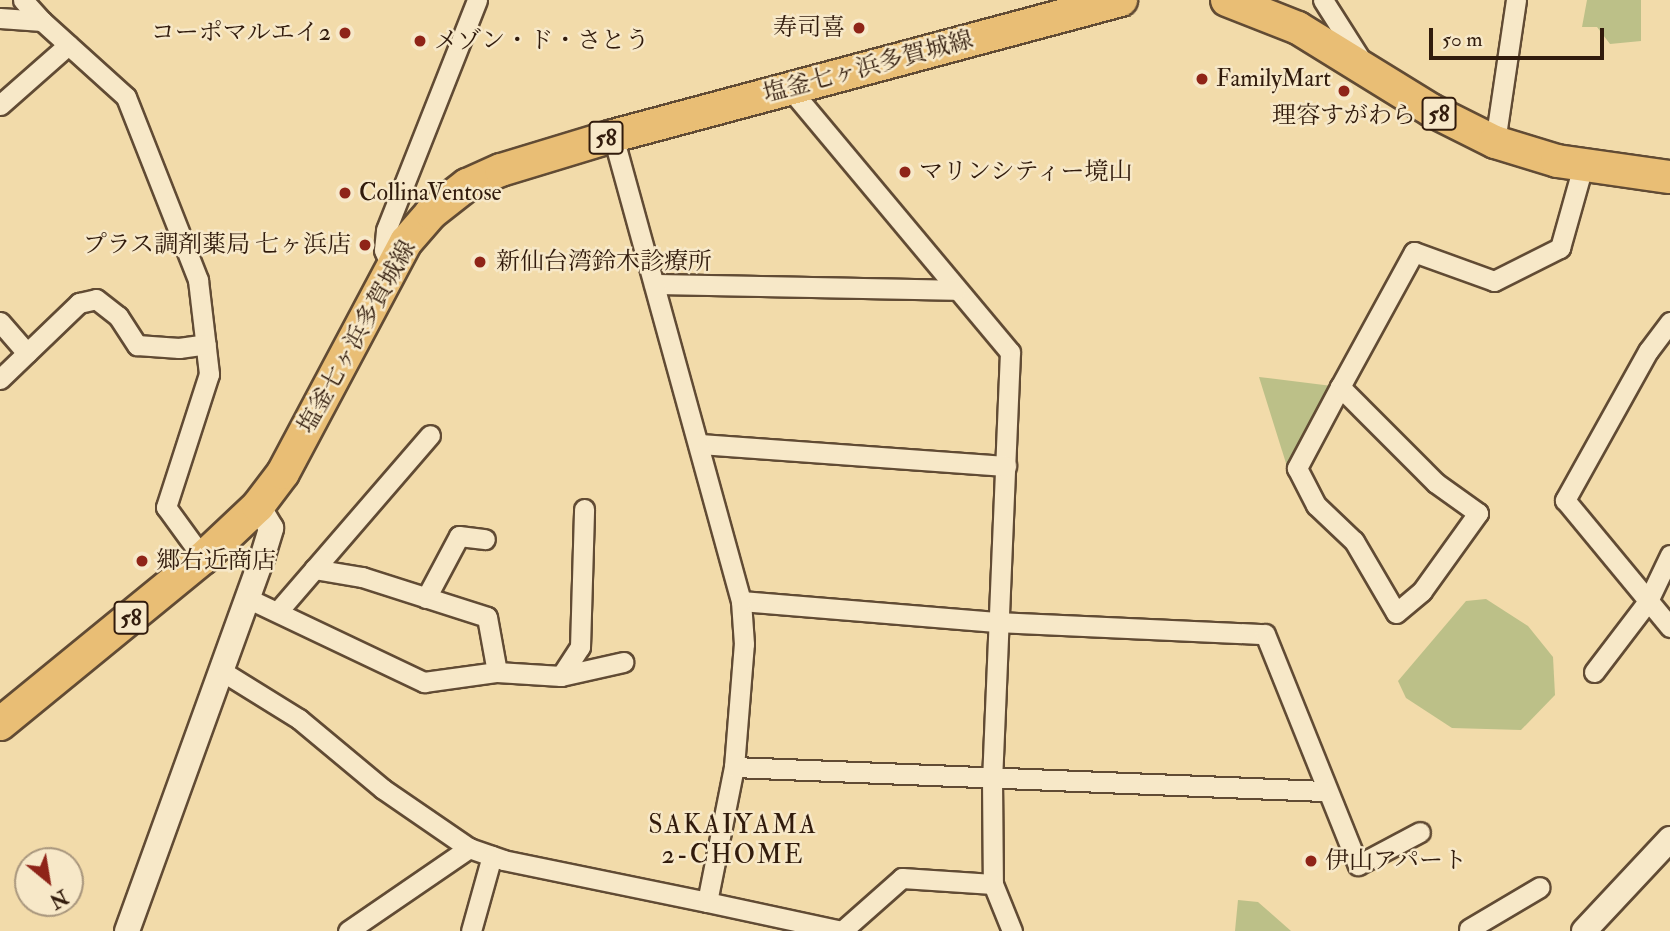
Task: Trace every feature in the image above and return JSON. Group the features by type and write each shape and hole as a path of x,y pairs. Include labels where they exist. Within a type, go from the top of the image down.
{"main road":[{"name":"塩釜七ヶ浜多賀城線","path":"0,724 203,558 258,506 283,473 391,267 431,213 467,186 501,170 613,136 1121,0"},
{"name":"58","path":"1227,0 1298,28 1364,64 1431,110 1495,142 1583,166 1670,177"}],"street":[{"path":"23,0 41,21 126,97 198,280 209,374 166,507 203,558"},
{"path":"391,267 384,250 386,230 477,0"},
{"path":"1324,0 1364,64"},
{"path":"1495,142 1516,0"},
{"path":"0,18 41,21"},
{"path":"0,105 68,45"},
{"path":"790,89 1010,352 996,622 992,779 993,884 1012,931"},
{"path":"613,136 741,601 744,644 734,767 706,902"},
{"path":"1340,387 1436,483 1478,513 1422,591 1396,613 1354,541 1316,505 1297,468 1340,387 1414,252 1494,281 1560,248 1583,166"},
{"path":"654,284 956,290"},
{"path":"0,379 79,303 96,299 118,316 137,345 179,348 206,344"},
{"path":"0,322 27,353"},
{"path":"1670,322 1648,351 1565,500 1670,627"},
{"path":"279,610 430,435"},
{"path":"699,444 1006,466"},
{"path":"127,931 220,670 249,599 271,528 258,506"},
{"path":"561,676 580,647 584,509"},
{"path":"426,598 459,536 485,539"},
{"path":"1594,672 1648,601 1670,555"},
{"path":"314,569 362,577 487,617 496,672"},
{"path":"249,599 279,610 424,682 496,672 561,676 623,663"},
{"path":"741,601 996,622 1265,634 1325,792 1358,866 1420,831"},
{"path":"220,670 299,719 383,789 469,848 492,856 842,930 902,878 993,884"},
{"path":"734,767 1325,792"},
{"path":"348,931 469,848"},
{"path":"1584,931 1668,848"},
{"path":"471,931 492,856"},
{"path":"1469,930 1540,887"}],"green space":[{"path":"1587,0 1641,0 1641,41 1610,44 1597,27 1582,27"},
{"path":"1259,377 1340,387 1290,476"},
{"path":"1486,599 1528,626 1553,657 1555,695 1521,730 1452,728 1406,698 1398,681 1466,601"},
{"path":"1238,900 1258,902 1291,931 1235,931"}],"place":[{"name":"寿司喜","path":"859,28"},
{"name":"コーポマルエイ2","path":"345,33"},
{"name":"メゾン・ド・さとう","path":"420,41"},
{"name":"FamilyMart","path":"1202,79"},
{"name":"理容すがわら","path":"1344,91"},
{"name":"マリンシティー境山","path":"905,172"},
{"name":"CollinaVentose","path":"345,193"},
{"name":"プラス調剤薬局 七ヶ浜店","path":"365,245"},
{"name":"新仙台湾鈴木診療所","path":"480,262"},
{"name":"郷右近商店","path":"142,561"},
{"name":"伊山アパート","path":"1311,861"}],"district":[{"name":"SAKAIYAMA 2-CHOME","path":"733,841"}]}
